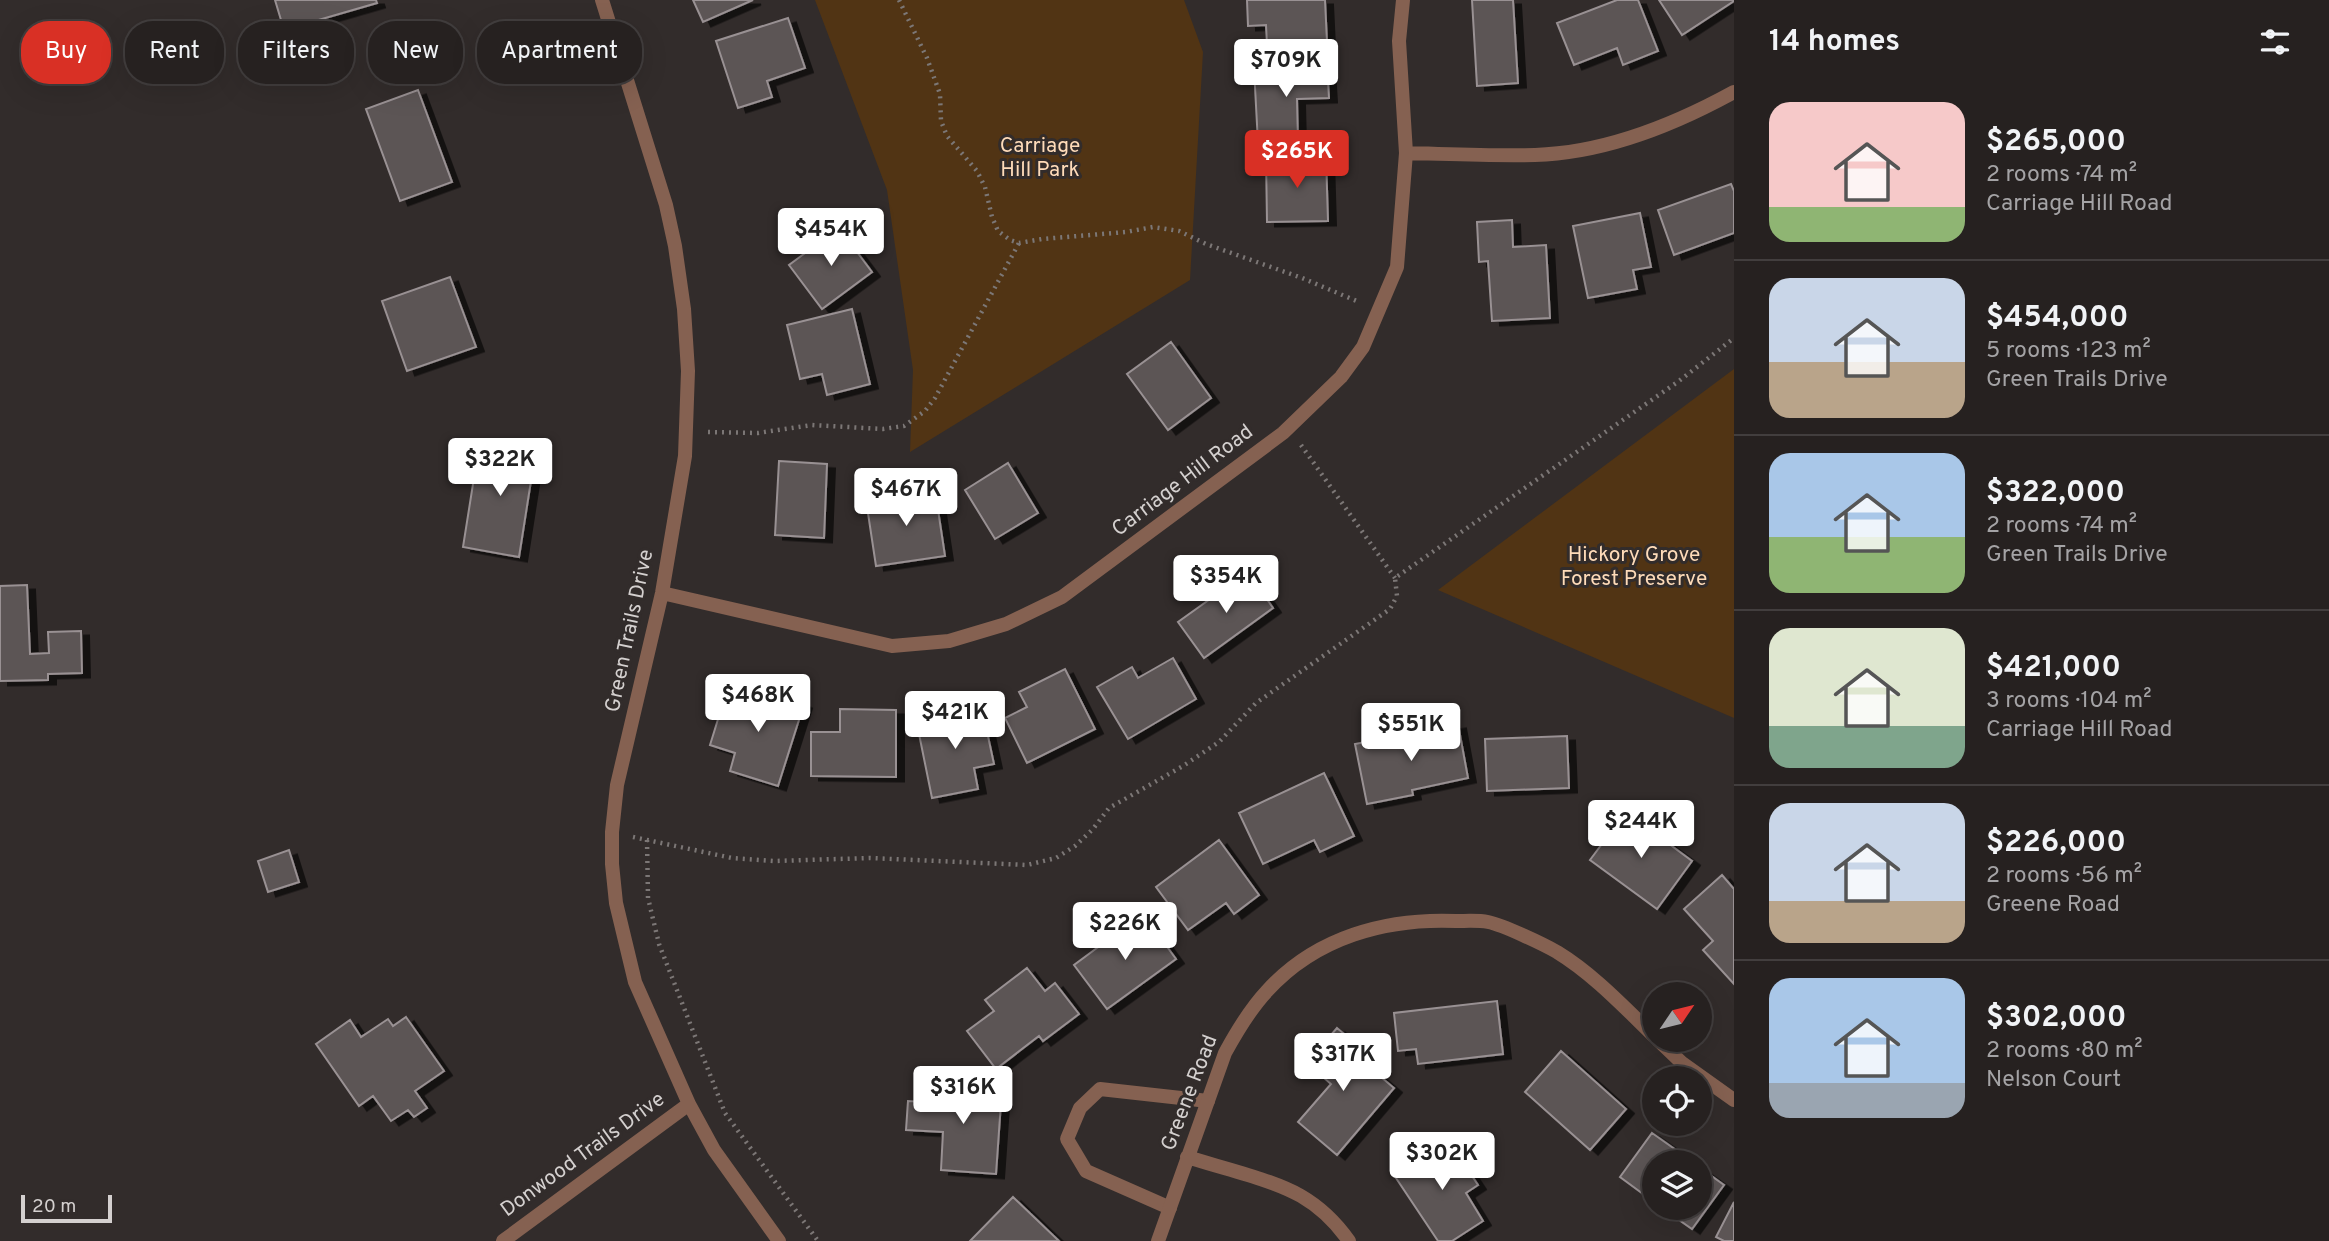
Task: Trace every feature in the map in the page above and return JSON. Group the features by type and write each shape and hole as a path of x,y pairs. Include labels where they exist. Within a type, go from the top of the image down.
{"street":[{"name":"Green Trails Drive","path":"602,0 653,157 675,246 686,329 687,432 662,593 617,785 612,832 616,903 635,982 689,1104 714,1150 779,1241"},
{"name":"Carriage Hill Road","path":"662,593 892,646 949,641 1006,624 1062,597 1289,428 1341,377 1363,347 1397,267 1406,153 1399,41 1403,0"},
{"path":"1406,153 1538,155 1588,149 1643,134 1700,111 1734,92"},
{"name":"Greene Road","path":"1158,1241 1187,1157 1230,1044 1240,1025 1267,990 1297,964 1332,943 1368,928 1407,921 1489,922 1554,950 1584,970 1642,1025"},
{"path":"1671,1052 1734,1100"},
{"path":"1170,1208 1086,1171 1066,1139 1080,1108 1100,1089 1209,1101"},
{"name":"Donwood Trails Drive","path":"503,1241 689,1104"},
{"path":"1187,1157 1301,1196 1322,1212 1349,1241"}],"path":[{"path":"899,0 927,58 940,94 941,121 947,136 977,171 985,187 998,231 1010,240 1019,243 1153,227 1179,231 1206,244 1345,294 1379,313"},
{"path":"687,432 758,433 812,425 883,429 904,426 925,411 935,398 1019,243"},
{"path":"1395,578 1679,381 1734,338"},
{"path":"612,832 732,858 774,861 870,858 1027,865 1056,858 1093,830 1109,807 1183,766 1219,742 1256,703 1390,609 1397,596 1395,578 1289,428"},
{"path":"647,840 648,898 659,944 725,1113 818,1241"}],"green space":[{"name":"Carriage Hill Park","path":"815,0 1184,0 1203,52 1190,280 910,452 913,370 887,190"},
{"name":"Hickory Grove Forest Preserve","path":"1734,369 1734,718 1438,590"}],"building":[{"path":"275,0 376,0 377,3 315,21 281,21"},
{"path":"693,0 753,0 703,22"},
{"path":"1247,0 1325,0 1327,42 1267,45 1266,25 1248,26"},
{"path":"1472,0 1513,0 1518,83 1477,86"},
{"path":"1617,0 1638,0 1658,51 1623,65 1617,48 1574,65 1557,23"},
{"path":"1659,0 1734,0 1734,1 1682,35"},
{"path":"788,18 805,68 767,81 772,97 738,108 716,41"},
{"path":"1327,65 1329,98 1297,99 1298,141 1258,143 1254,68"},
{"path":"418,90 452,182 400,201 366,109"},
{"path":"1326,157 1328,221 1267,222 1266,158"},
{"path":"1731,184 1734,191 1734,233 1674,255 1658,210"},
{"path":"1640,213 1651,267 1633,270 1637,289 1588,298 1573,226"},
{"path":"1512,220 1513,247 1546,245 1550,318 1492,321 1488,261 1479,262 1477,222"},
{"path":"839,228 872,272 822,309 789,265"},
{"path":"450,277 476,347 407,371 382,301"},
{"path":"852,309 870,384 827,395 822,374 800,379 787,325"},
{"path":"1171,342 1211,398 1168,430 1127,374"},
{"path":"480,440 536,449 519,557 463,547"},
{"path":"779,461 827,464 824,538 775,535"},
{"path":"1008,463 1038,513 995,539 965,490"},
{"path":"935,490 945,556 876,566 866,500"},
{"path":"1248,572 1273,608 1204,658 1178,622"},
{"path":"27,585 30,654 49,653 48,632 81,631 82,673 48,674 48,680 0,681 0,586"},
{"path":"1173,658 1196,699 1128,739 1097,687 1132,667 1138,678"},
{"path":"1065,669 1095,729 1027,763 1005,718 1027,707 1019,692"},
{"path":"748,686 804,704 778,786 730,771 735,753 710,745 724,700 742,705"},
{"path":"981,704 994,764 974,768 978,789 932,798 917,724 953,716 952,710"},
{"path":"840,709 896,710 896,777 811,776 811,732 840,732"},
{"path":"1458,724 1468,778 1412,790 1413,795 1367,804 1355,744"},
{"path":"1567,736 1569,788 1487,791 1485,739"},
{"path":"1324,773 1354,836 1320,852 1314,840 1263,864 1239,813"},
{"path":"1626,812 1692,861 1657,909 1590,860"},
{"path":"1219,840 1259,895 1234,914 1226,903 1188,930 1156,887"},
{"path":"289,850 299,882 268,892 258,861"},
{"path":"1722,875 1734,889 1734,984 1703,950 1713,941 1684,909"},
{"path":"1143,914 1176,959 1107,1009 1074,965"},
{"path":"1027,968 1045,991 1055,983 1079,1014 1043,1041 1039,1036 996,1069 967,1031 994,1011 985,1000"},
{"path":"1497,1001 1503,1054 1418,1064 1416,1049 1398,1051 1394,1013"},
{"path":"406,1017 444,1071 415,1091 427,1108 414,1117 408,1110 391,1121 373,1096 359,1106 316,1044 350,1020 361,1037 388,1019 393,1026"},
{"path":"1337,1028 1362,1049 1356,1056 1394,1088 1337,1155 1298,1122 1331,1084 1307,1063"},
{"path":"1561,1051 1626,1109 1590,1150 1525,1092"},
{"path":"943,1084 1002,1088 996,1174 941,1170 943,1132 906,1130 908,1101 941,1103"},
{"path":"1650,1136 1656,1136 1676,1150 1642,1150 1642,1193 1620,1177"},
{"path":"1448,1140 1478,1185 1466,1193 1483,1221 1452,1241 1438,1241 1394,1175"},
{"path":"1712,1176 1724,1185 1712,1202"},
{"path":"1013,1197 1059,1241 970,1241"},
{"path":"1734,1202 1734,1241 1724,1241 1716,1237"},
{"path":"1679,1220 1699,1220 1692,1229"}]}
